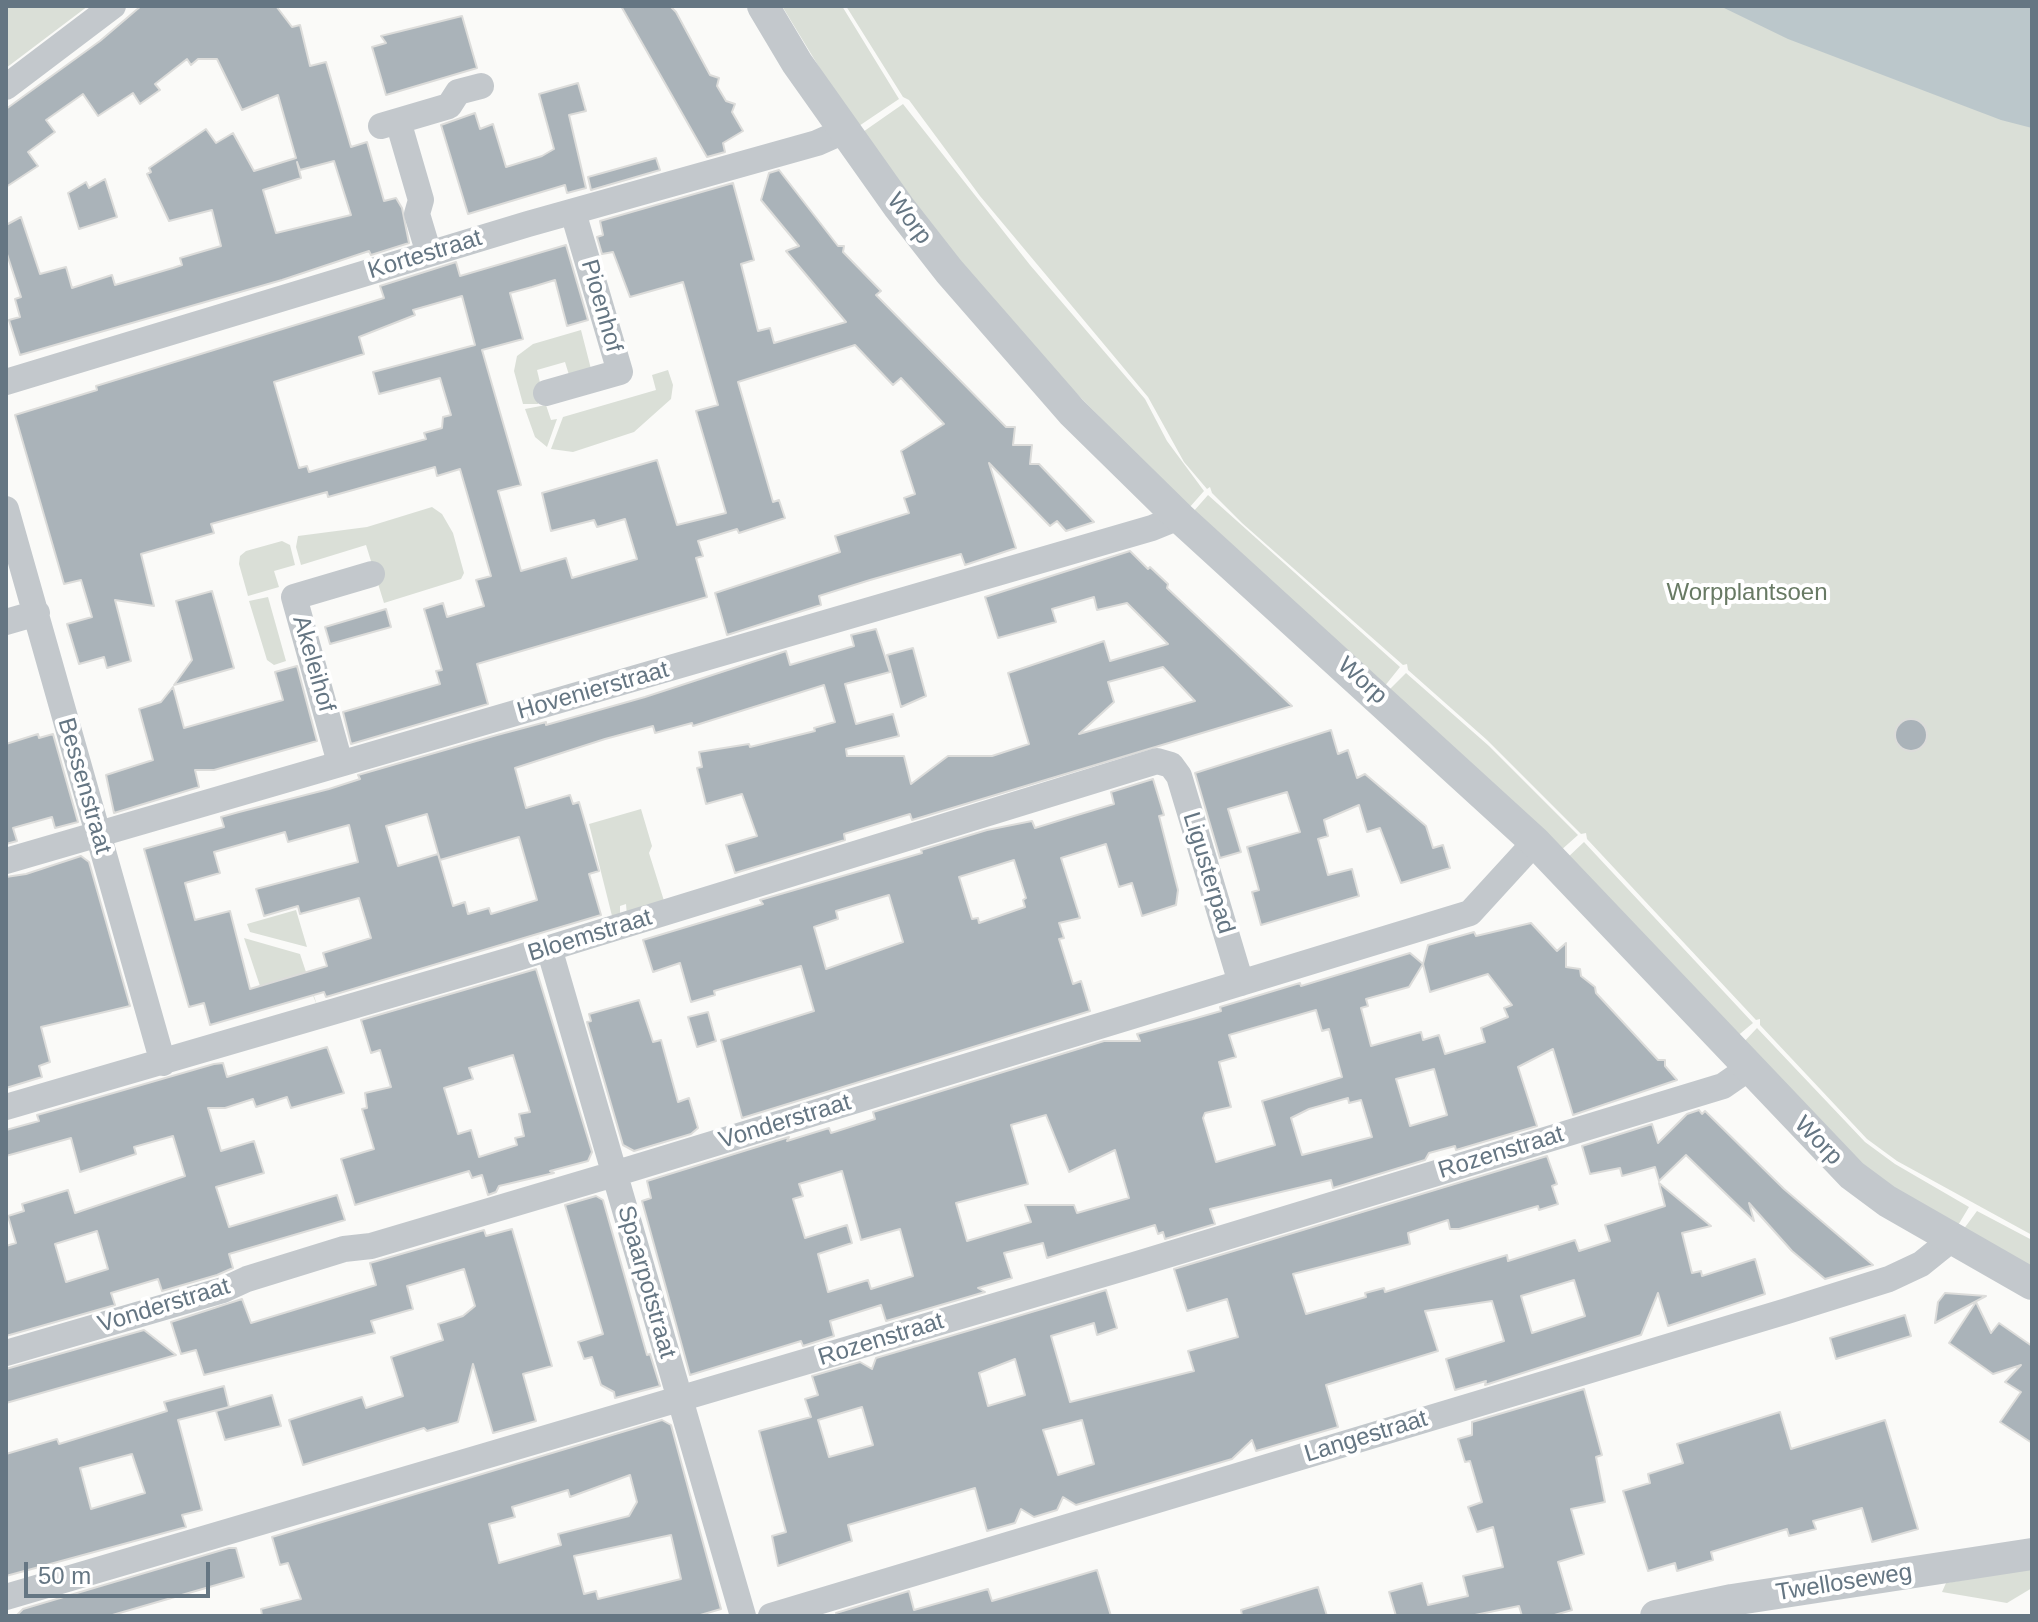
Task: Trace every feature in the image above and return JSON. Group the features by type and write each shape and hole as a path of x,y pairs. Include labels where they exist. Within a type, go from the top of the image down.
{"street":[{"path":"6,87 113,6"},
{"name":"Worp","path":"763,6 844,131 949,271 1042,379 1179,517 1535,842 1852,1175 1952,1239 2032,1284"},
{"path":"429,254 417,214 421,200 390,123 449,106 458,92 481,86"},
{"name":"Kortestraat","path":"6,382 429,254 817,143 844,131"},
{"name":"Pioenhof","path":"546,393 620,372 573,212"},
{"name":"Bessenstraat","path":"6,509 163,1063"},
{"name":"Hovenierstraat","path":"6,861 1179,517"},
{"name":"Akeleihof","path":"340,763 294,597 372,574"},
{"path":"6,622 37,613"},
{"name":"Bloemstraat","path":"6,1107 549,948 1154,761 1171,765"},
{"name":"Ligusterpad","path":"1171,765 1179,776 1241,983"},
{"name":"Vonderstraat","path":"6,1353 223,1290 247,1279 344,1249 371,1246 614,1174 1470,913 1535,842"},
{"name":"Spaarpotstraat","path":"549,948 743,1616"},
{"name":"Rozenstraat","path":"6,1597 680,1400 1723,1086 1749,1068"},
{"name":"Langestraat","path":"771,1616 1889,1279 1921,1264 1952,1239"},
{"name":"Twelloseweg","path":"1656,1616 1733,1608 2032,1554"}],"green space":[{"path":"6,6 88,6 6,68"},
{"path":"782,6 842,6 899,99 856,128"},
{"name":"Worpplantsoen","path":"846,6 2032,6 2032,1235 1897,1161 1867,1139 1760,1025 1760,1019 1756,1020 1587,839 1586,833 1581,834 1487,740 1408,670 1407,664 1403,665 1242,523 1212,493 1210,487 1207,489 1184,462 1148,397 980,196 909,100 903,97"},
{"path":"903,104 1030,265 1145,399 1167,441 1204,491 1189,508 1016,332 860,134"},
{"path":"581,330 591,369 569,375 565,362 537,370 543,395 538,404 523,404 514,371 517,356 533,344"},
{"path":"668,370 673,385 671,399 634,432 573,452 551,449 563,417 656,390 652,375"},
{"path":"546,405 551,420 557,419 547,447 535,437 525,409"},
{"path":"1208,495 1400,667 1384,687 1193,512"},
{"path":"432,507 442,514 453,533 464,573 461,579 384,603 366,545 301,565 296,547 298,536 367,527"},
{"path":"282,541 290,545 295,565 274,571 279,587 248,596 239,564 240,556 246,551"},
{"path":"268,597 286,661 274,665 267,660 249,601"},
{"path":"1406,673 1489,746 1578,835 1559,852 1388,691"},
{"path":"641,809 652,846 649,853 665,904 627,916 626,904 620,906 620,918 613,920 589,824"},
{"path":"1584,842 1753,1023 1735,1038 1566,859"},
{"path":"296,910 307,947 250,932 247,924"},
{"path":"244,938 300,954 318,1008 304,973 260,986"},
{"path":"1757,1028 1865,1142 1895,1164 1969,1207 1957,1227 1854,1162 1741,1045"},
{"path":"1977,1211 2032,1240 2032,1269 1963,1230"},
{"path":"2032,1568 2032,1588 2007,1603 1942,1592 1946,1583"}],"shaded area":[{"path":"1720,6 2032,6 2032,128 2001,120 1788,39"}],"building":[{"path":"141,6 276,6 292,27 300,25 310,66 326,62 351,147 367,142 384,201 396,198 402,208 409,243 371,255 369,251 282,280 20,355 9,320 20,317 15,299 21,297 6,251 6,225 21,217 40,274 66,267 72,288 112,275 115,285 182,265 180,258 221,246 212,210 169,221 147,174 151,172 149,168 206,129 216,143 233,133 254,171 296,158 278,95 242,110 217,59 198,59 191,65 187,59 155,84 160,90 140,104 133,93 98,116 83,94 46,120 55,132 28,152 38,166 6,187 6,109 100,41","holes":["334,161 351,215 276,233 263,190 301,178 297,162 300,170"]},
{"path":"621,6 670,6 676,12 710,75 719,78 717,86 726,101 735,104 732,112 743,131 723,143 725,152 707,157"},
{"path":"462,16 477,68 386,95 372,47 386,43 381,36"},
{"path":"578,83 586,111 569,115 586,188 567,193 565,185 468,214 441,125 475,113 480,129 493,124 506,167 542,156 554,149 539,94"},
{"path":"656,158 660,170 591,190 588,177"},
{"path":"779,170 838,246 844,246 843,252 881,291 876,295 1006,427 1015,427 1013,445 1032,445 1030,464 1039,464 1094,522 1066,531 1057,521 1050,526 989,463 1016,548 965,565 961,554 870,580 819,596 821,605 727,635 715,593 840,552 835,536 909,513 904,498 915,494 901,451 944,424 901,378 893,385 855,345 738,382 773,502 779,500 785,518 739,533 737,529 698,541 703,556 696,558 707,597 477,664 488,704 351,744 343,712 440,684 436,671 442,670 424,609 443,603 447,617 484,606 476,580 491,576 460,469 437,476 435,467 328,497 327,492 211,524 214,533 141,554 154,606 115,600 131,661 107,668 104,657 79,664 67,624 92,617 81,580 64,584 15,415 97,390 96,386 384,298 380,286 456,262 460,276 566,245 588,320 567,326 555,280 510,293 523,339 482,350 521,485 498,491 521,571 566,558 572,578 637,559 625,519 597,527 594,520 551,531 542,493 657,460 677,525 726,513 696,411 718,405 683,282 630,297 613,252 602,254 597,237 603,235 600,221 733,183 754,260 741,264 758,331 770,328 774,343 846,322 786,251 799,246 761,200 769,173","holes":["462,296 475,345 373,372 379,394 440,378 451,415 443,417 442,428 424,433 426,439 309,472 307,466 299,468 274,382 364,354 359,337 415,315 413,310"]},
{"path":"105,179 117,217 79,229 68,193 86,182 89,188"},
{"path":"1130,551 1168,584 1167,588 1292,706 912,820 910,814 844,834 845,840 735,873 726,845 757,836 742,794 706,804 697,768 702,767 699,752 749,744 750,747 815,731 814,728 835,722 824,685 693,726 692,723 655,733 653,726 605,739 515,768 526,808 570,795 573,804 579,802 599,871 589,874 601,915 326,997 324,992 210,1025 204,1003 189,1007 144,849 224,827 221,817 329,789 360,779 358,775 497,735 546,722 546,725 645,697 786,651 790,665 854,646 851,635 876,629 890,672 845,684 856,724 893,714 899,736 846,749 847,756 904,756 911,784 948,756 992,756 1029,744 1008,673 1104,641 1110,661 1168,644 1127,603 1097,610 1094,597 1052,609 1056,622 998,638 985,597","holes":["1163,667 1195,701 1079,734 1114,702 1108,682","427,814 440,860 519,837 537,900 491,914 489,908 468,914 465,902 453,906 438,854 398,866 386,826","349,825 358,862 256,889 264,916 298,906 300,914 359,898 371,938 323,953 327,966 250,989 230,911 195,920 185,883 220,873 214,852 285,832 288,842"]},
{"path":"212,591 234,668 174,685 192,660 176,601"},
{"path":"386,609 391,627 330,644 325,627"},
{"path":"913,648 926,696 901,707 887,655"},
{"path":"297,666 317,741 214,770 195,770 199,787 114,813 106,775 153,760 139,709 161,702 173,687 184,728 283,700 275,672"},
{"path":"1911,719 1923,723 1927,735 1923,747 1911,751 1899,747 1895,735 1899,723"},
{"path":"1331,730 1338,754 1348,750 1357,778 1365,774 1426,826 1433,848 1443,845 1450,868 1401,883 1380,828 1367,832 1359,805 1324,820 1328,836 1318,839 1328,875 1352,869 1359,896 1261,925 1252,892 1259,890 1247,847 1300,832 1287,792 1228,809 1241,852 1220,858 1195,773"},
{"path":"38,734 39,738 53,734 78,822 55,828 52,817 13,828 17,841 6,844 6,744"},
{"path":"1153,779 1164,815 1159,816 1178,890 1176,905 1142,916 1132,883 1119,887 1106,844 1061,858 1080,918 1059,923 1064,938 1059,939 1073,984 1081,981 1090,1011 742,1118 721,1040 814,1011 801,966 714,991 715,995 691,1002 680,963 653,972 643,940 763,904 760,900 922,853 921,850 987,830 1032,821 1035,828 1114,804 1111,792","holes":["1014,860 1026,898 1023,900 1025,907 979,923 978,918 972,919 959,877","889,895 903,942 826,969 814,927 838,919 836,911"]},
{"path":"81,856 89,862 130,1006 41,1027 50,1062 39,1066 42,1077 6,1088 6,877 26,874"},
{"path":"1531,923 1557,951 1566,943 1566,967 1580,969 1581,976 1595,987 1596,993 1658,1060 1665,1060 1665,1066 1677,1080 1573,1115 1553,1049 1518,1067 1537,1126 1456,1150 1455,1146 1429,1153 1425,1160 1333,1188 1331,1180 1210,1209 1215,1224 1165,1239 1163,1232 1158,1234 1155,1225 1047,1258 1043,1243 1004,1253 1012,1278 978,1288 985,1292 886,1321 881,1305 830,1321 834,1336 803,1346 801,1341 690,1375 642,1201 651,1198 647,1181 789,1137 787,1141 829,1128 831,1133 875,1119 873,1112 1104,1041 1140,1041 1137,1034 1221,1011 1220,1007 1300,983 1301,986 1410,953 1423,964 1428,945 1474,932 1476,936","holes":["1423,964 1430,992 1488,974 1512,1005 1504,1008 1508,1017 1481,1028 1485,1042 1445,1054 1439,1035 1423,1040 1421,1032 1371,1046 1361,1008 1368,1006 1366,999 1409,987","1316,1010 1322,1031 1329,1029 1342,1077 1262,1101 1275,1145 1216,1162 1203,1118 1205,1113 1231,1107 1219,1062 1236,1057 1229,1035","1434,1069 1447,1115 1410,1126 1396,1079","1348,1098 1349,1103 1361,1100 1372,1137 1302,1155 1291,1118 1309,1109","1046,1115 1069,1172 1115,1150 1129,1198 1077,1213 1074,1205 1025,1205 1031,1222 967,1241 956,1203 1028,1184 1011,1125","842,1171 861,1240 900,1229 913,1276 871,1289 868,1280 828,1292 818,1254 852,1243 847,1225 805,1238 793,1199 803,1196 799,1184"]},
{"path":"536,969 592,1152 588,1161 499,1186 496,1192 488,1195 482,1175 472,1178 469,1171 355,1205 341,1159 374,1149 362,1109 367,1108 365,1093 391,1087 380,1050 371,1053 361,1020","holes":["513,1055 530,1112 519,1114 524,1136 515,1138 517,1145 479,1157 471,1130 458,1134 444,1088 473,1079 469,1068"]},
{"path":"639,1000 653,1042 661,1040 678,1102 689,1098 698,1128 691,1134 634,1151 623,1145 587,1022 591,1021 589,1014"},
{"path":"708,1012 716,1041 697,1047 688,1017"},
{"path":"327,1047 344,1093 291,1108 287,1097 256,1107 253,1099 225,1108 208,1108 221,1151 254,1141 264,1173 216,1187 229,1227 337,1195 345,1220 229,1254 233,1268 217,1275 162,1291 158,1279 111,1293 115,1305 6,1336 6,1246 16,1243 8,1216 24,1211 22,1204 68,1190 75,1213 185,1176 173,1136 134,1147 136,1154 80,1172 71,1138 6,1156 6,1130 39,1121 37,1115 214,1064 223,1063 227,1077","holes":["97,1231 108,1269 66,1282 55,1244"]},
{"path":"1699,1110 1702,1114 1705,1111 1784,1189 1873,1265 1825,1279 1792,1251 1749,1203 1754,1221 1686,1155 1659,1181 1655,1167 1622,1176 1620,1168 1590,1174 1582,1146 1652,1124 1658,1143 1687,1114"},
{"path":"1547,1156 1557,1184 1552,1186 1558,1204 1539,1210 1538,1206 1459,1229 1450,1229 1448,1220 1408,1233 1410,1244 1293,1274 1306,1314 1366,1297 1365,1293 1384,1288 1385,1292 1507,1255 1508,1261 1575,1240 1579,1251 1610,1241 1605,1225 1665,1206 1659,1183 1711,1226 1682,1233 1692,1273 1701,1271 1702,1276 1755,1259 1765,1294 1668,1326 1658,1293 1641,1335 1485,1385 1486,1381 1455,1390 1446,1359 1504,1341 1492,1301 1425,1311 1438,1351 1326,1385 1338,1427 1256,1451 1252,1440 1232,1459 1076,1505 1063,1497 1057,1510 1034,1517 1021,1509 1015,1523 987,1531 975,1488 848,1525 852,1541 778,1566 772,1536 786,1532 759,1431 811,1417 805,1399 818,1395 812,1376 860,1362 872,1369 876,1358 1106,1290 1117,1328 1097,1335 1094,1323 1051,1336 1070,1402 1194,1371 1188,1351 1238,1337 1227,1299 1187,1311 1174,1269","holes":["1574,1280 1585,1316 1532,1333 1521,1296","1015,1359 1025,1395 988,1406 979,1373","862,1407 873,1445 829,1457 818,1420","1082,1420 1094,1464 1058,1475 1043,1430"]},
{"path":"596,1196 603,1200 647,1355 650,1354 660,1386 615,1398 614,1392 601,1385 592,1357 584,1359 578,1342 603,1334 565,1205"},
{"path":"512,1229 552,1366 523,1374 536,1421 493,1433 473,1364 458,1422 427,1431 424,1428 303,1465 289,1420 362,1397 366,1408 403,1396 391,1357 443,1340 438,1324 463,1316 475,1306 464,1269 407,1286 413,1309 371,1321 375,1333 204,1375 196,1350 181,1354 171,1322 242,1299 251,1323 376,1285 370,1263 484,1230 486,1236"},
{"path":"1945,1293 1986,1296 1935,1323 1938,1302"},
{"path":"1976,1302 1991,1333 1999,1323 2032,1346 2032,1443 2000,1422 2021,1392 2005,1382 2021,1365 1993,1374 1949,1343"},
{"path":"1905,1315 1911,1336 1836,1359 1830,1338"},
{"path":"144,1330 176,1355 6,1403 6,1369"},
{"path":"224,1386 229,1407 178,1420 202,1510 182,1515 186,1527 6,1576 6,1454 57,1439 59,1444 167,1411 164,1402","holes":["132,1454 145,1493 91,1509 80,1468"]},
{"path":"1584,1389 1602,1455 1596,1457 1605,1502 1571,1509 1584,1554 1558,1562 1572,1610 1551,1616 1522,1616 1519,1606 1470,1616 1396,1616 1389,1592 1422,1583 1428,1605 1468,1596 1463,1576 1503,1567 1493,1527 1477,1532 1468,1507 1482,1502 1470,1461 1465,1462 1458,1439 1472,1435 1472,1422"},
{"path":"272,1395 281,1426 225,1440 216,1411"},
{"path":"1780,1412 1791,1449 1885,1420 1918,1529 1872,1542 1862,1508 1813,1521 1816,1529 1789,1536 1787,1529 1711,1552 1713,1560 1677,1571 1675,1563 1648,1571 1623,1491 1650,1483 1648,1474 1683,1463 1677,1444"},
{"path":"662,1420 671,1425 721,1609 697,1616 262,1616 261,1609 301,1599 288,1563 280,1565 272,1537","holes":["630,1475 637,1502 629,1516 558,1534 561,1545 499,1563 489,1524 515,1517 512,1507 568,1490 570,1497","671,1535 681,1579 598,1599 596,1591 584,1594 574,1556"]},
{"path":"236,1548 244,1577 109,1616 16,1616 23,1609"},
{"path":"1097,1570 1111,1616 837,1616 836,1613 909,1591 914,1610 988,1589 992,1601"},
{"path":"1318,1587 1327,1616 1242,1616 1241,1610"}]}
